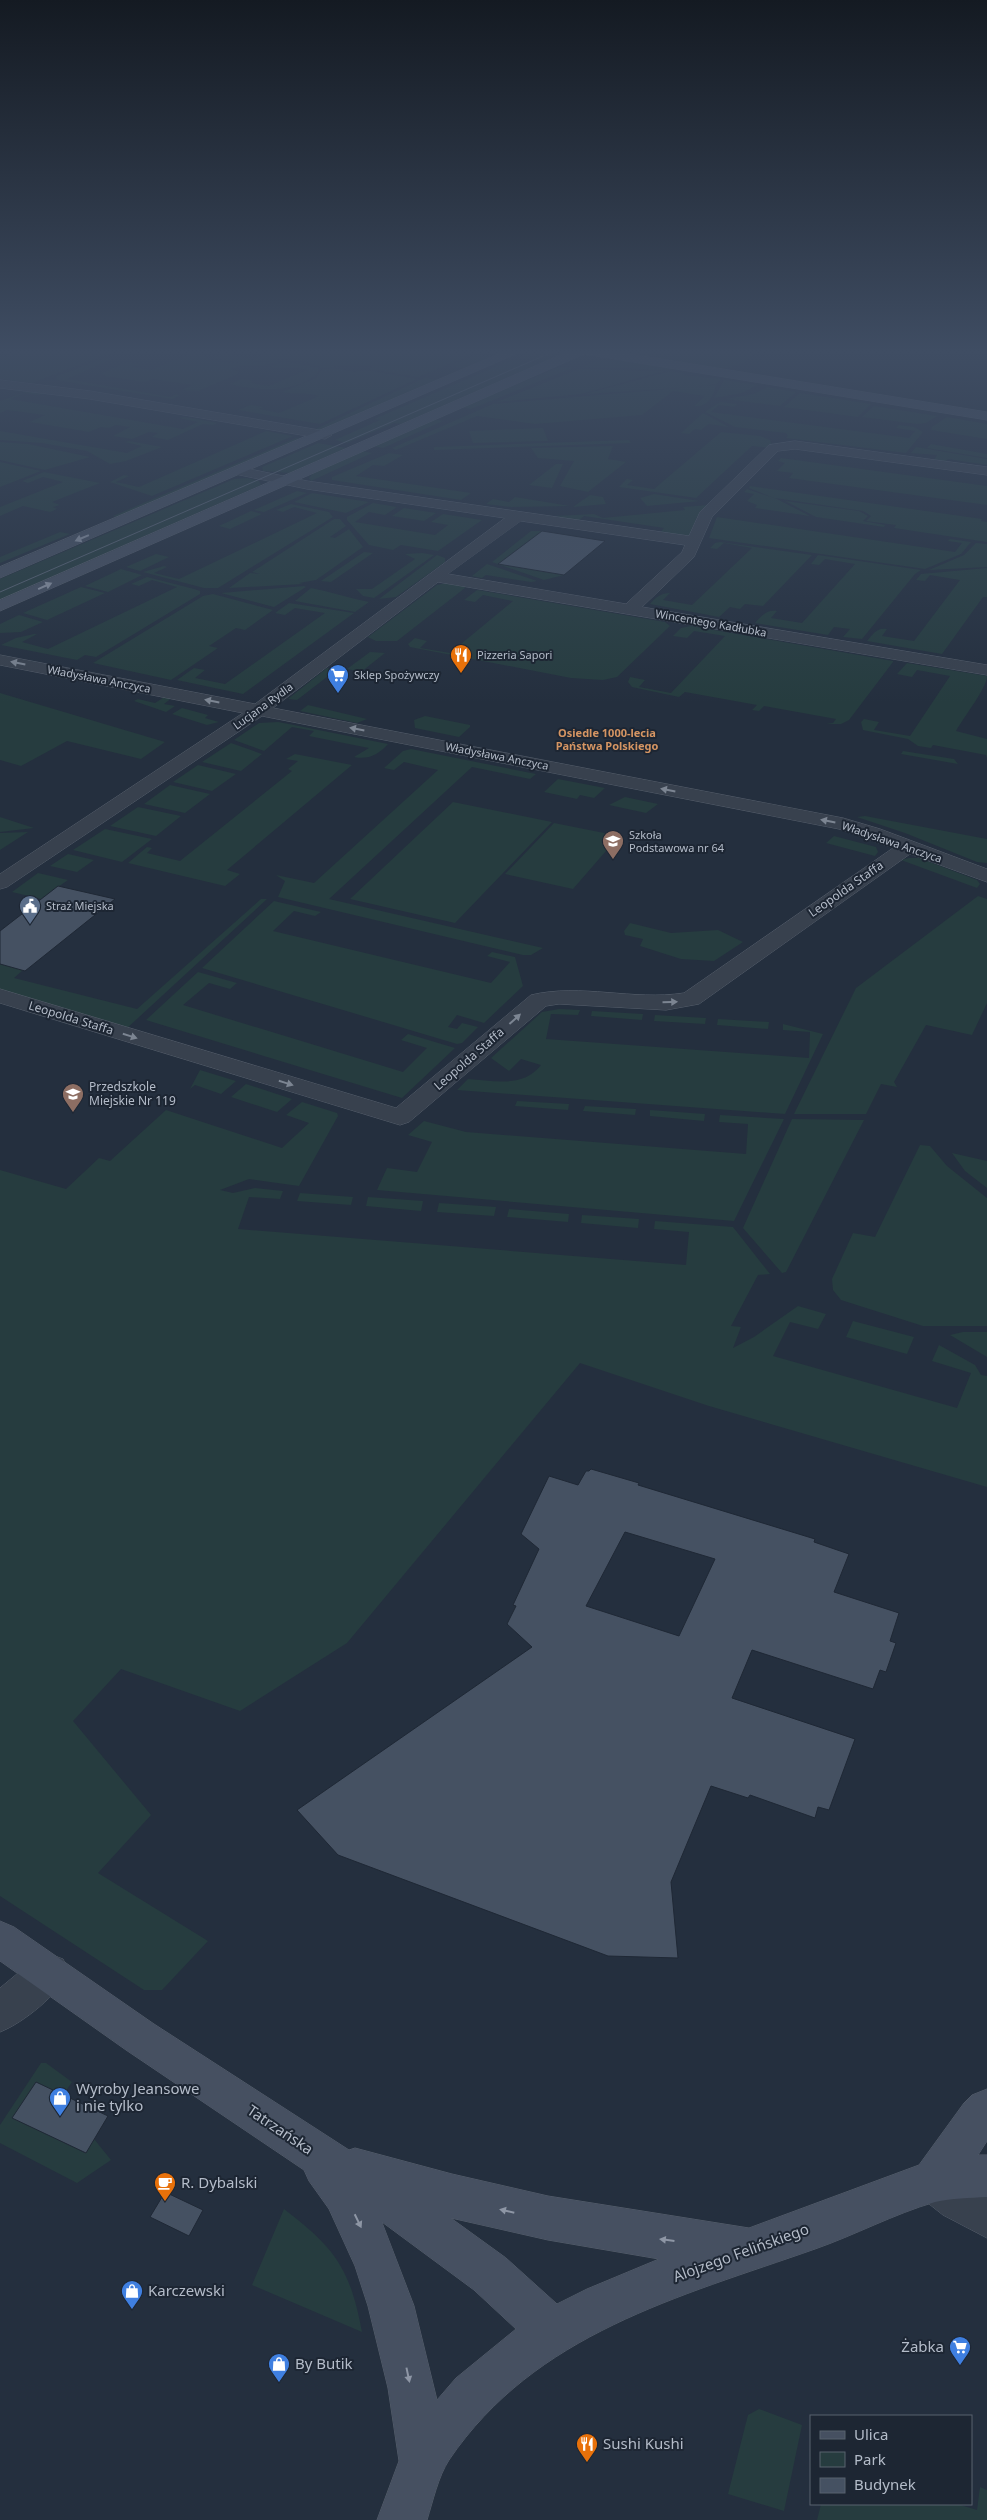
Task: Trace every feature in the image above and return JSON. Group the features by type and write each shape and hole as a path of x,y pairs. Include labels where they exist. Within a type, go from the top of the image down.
{"main road":[{"path":"0,573 248,468"},
{"path":"0,606 314,468"},
{"name":"Tatrzańska","path":"0,1939 140,2037 426,2226 471,2258 552,2331"},
{"name":"Alojzego Felińskiego","path":"934,2182 948,2167 971,2126 987,2109"},
{"path":"312,2152 350,2168 510,2212 648,2238 750,2249"},
{"path":"312,2152 346,2197 376,2262 403,2354 424,2461"},
{"name":"Alojzego Felińskiego","path":"402,2520 432,2444 473,2395 510,2362 552,2331 603,2305 653,2284 934,2182 955,2177 987,2176"}],"street":[{"path":"630,609 690,554 705,515 755,468"},
{"path":"962,468 987,471"},
{"path":"240,471 283,481 692,541"},
{"name":"Lucjana Rydla","path":"0,883 260,710 435,576 518,516"},
{"name":"Wincentego Kadłubka","path":"435,576 987,670"},
{"name":"Władysława Anczyca","path":"0,660 843,824 987,876"},
{"name":"Leopolda Staffa","path":"0,996 400,1118 539,1000 559,997 666,1003 691,999 907,847"},
{"path":"0,2013 49,1972"},
{"path":"934,2182 958,2200 987,2216"}],"green space":[{"path":"0,468 26,468 41,471 0,487"},
{"path":"34,468 53,468 45,470"},
{"path":"183,468 219,468 152,496 110,482 124,475 129,476 116,482 139,487"},
{"path":"227,468 238,468 119,518 113,516"},
{"path":"262,468 302,468 290,473 263,471"},
{"path":"325,468 340,468 311,481 309,478 313,473"},
{"path":"354,468 369,468 356,476 471,493 461,500 332,480 332,477"},
{"path":"551,468 561,468 552,488 529,485"},
{"path":"570,468 619,468 588,492 560,486"},
{"path":"679,468 729,468 696,498 619,487 627,479 633,480 627,485 654,489"},
{"path":"780,468 852,468 987,486 987,505 789,478 793,473 777,471"},
{"path":"44,472 100,483 52,502 60,505 53,507 57,509 50,512 23,506 0,516 0,507 63,482 43,477 28,483 22,481"},
{"path":"247,478 259,481 261,485 0,600 0,579 234,479"},
{"path":"750,486 982,519 981,521 987,522 987,542 894,528 896,525 866,521 871,516 863,511 775,498 810,516 755,508 757,505 747,501 754,494 744,492 747,489 774,498 749,488"},
{"path":"297,491 307,493 264,512 254,510"},
{"path":"312,493 369,502 346,513 294,502"},
{"path":"654,494 700,501 647,506 640,498"},
{"path":"590,495 603,497 606,504 573,507"},
{"path":"515,497 570,506 511,507 486,504 493,499 509,502"},
{"path":"785,501 859,511 868,516 863,521 885,525 884,527 816,517"},
{"path":"373,503 397,507 385,515 369,512 355,522 435,535 448,525 431,522 443,514 482,520 438,551 401,545 393,550 369,545 347,520 347,517"},
{"path":"291,504 329,512 333,517 218,588 204,588 143,572 164,566 167,567 154,573 179,579 317,513 294,507 283,512 276,510"},
{"path":"709,505 697,517 689,536 683,537 660,533 664,528 584,516 578,521 555,516 594,514 603,518 685,510 683,507"},
{"path":"404,508 436,513 424,521 392,516"},
{"path":"251,511 262,514 230,529 219,526"},
{"path":"717,517 955,552 962,543 948,541 950,539 971,542 961,554 925,569 709,538"},
{"path":"334,519 340,519 346,526 330,537 335,538 349,529 363,547 316,580 299,583 303,584 229,588 250,573 260,574 252,572"},
{"path":"531,531 542,531 499,564 564,575 544,580 492,562"},
{"path":"60,532 70,534 0,563 0,557"},
{"path":"720,542 812,555 763,606 745,604 740,609 730,607 719,617 650,604 659,596 670,593 663,600 692,605 752,548 724,543 717,549 710,548 715,543"},
{"path":"976,543 987,544 987,567 929,570 964,555"},
{"path":"364,552 373,553 331,582 321,581"},
{"path":"422,553 434,555 374,598 363,596 356,589 372,589 415,559 405,554"},
{"path":"156,554 169,557 140,571 126,567"},
{"path":"437,555 445,558 445,562 396,597 379,599"},
{"path":"818,555 921,570 915,574 862,639 843,637 850,629 834,627 828,635 755,623 764,614 770,611 777,611 771,618 802,623 855,564 825,559 819,565 811,564"},
{"path":"487,564 537,581 531,582 486,575 482,578 472,576"},
{"path":"987,568 987,597 983,597 942,654 867,641 881,629 887,629 882,636 914,641 960,580 930,575 925,581 916,580 921,574"},
{"path":"121,569 142,575 108,592 85,586"},
{"path":"147,577 194,589 200,591 200,594 96,657 85,655 77,660 1,645 16,638 37,634 22,642 48,649 177,587 152,580 139,586 131,584"},
{"path":"446,583 465,585 465,588 397,641 376,641 368,637 437,585"},
{"path":"81,587 105,593 47,620 23,613"},
{"path":"306,587 274,607 221,593"},
{"path":"311,588 369,602 355,612 295,601"},
{"path":"477,590 665,622 670,626 617,677 603,680 571,678 410,647 408,644 415,638 427,641 420,648 450,653 513,601 483,595 475,602 464,600"},
{"path":"213,594 273,610 245,630 236,628 209,646 218,648 171,680 93,663 203,596"},
{"path":"289,603 354,613 243,694 177,680 194,668 205,670 195,678 225,684 325,613 295,608 285,615 275,613"},
{"path":"19,615 43,622 21,632 0,633 0,624"},
{"path":"691,626 893,662 849,720 841,724 826,724 833,723 836,719 764,706 759,711 752,710 757,705 685,692 679,697 632,687 628,682 630,677 645,680 639,687 671,693 725,636 694,631 687,638 673,636 681,628"},
{"path":"370,652 385,653 361,672 347,669"},
{"path":"907,663 987,676 983,688 956,731 987,739 987,758 986,755 933,745 931,748 918,746 908,739 863,730 861,722 864,719 879,722 874,730 910,736 950,676 917,670 912,677 897,674"},
{"path":"327,668 336,670 297,700 288,699"},
{"path":"0,693 165,742 141,759 67,741 21,766 0,760"},
{"path":"166,696 173,697 164,704 175,706 166,712 134,701 138,699 155,703"},
{"path":"308,705 367,719 357,723 300,711"},
{"path":"182,708 208,715 205,718 219,722 207,725 172,714"},
{"path":"425,716 470,725 470,727 459,737 415,728 414,720"},
{"path":"278,722 388,744 372,756 364,758 354,757 369,748 309,736 314,731 292,727 264,751 234,740 259,723"},
{"path":"231,743 262,754 241,771 202,762"},
{"path":"411,749 536,774 530,779 472,767 329,899 543,948 531,955 523,955 278,897 285,881 276,875 314,883 438,770 404,762 394,770 384,768 403,751"},
{"path":"903,751 954,759 958,764 901,754"},
{"path":"295,754 352,765 227,870 240,874 225,886 128,863 147,847 152,848 147,853 180,861 292,771 288,769 298,761 286,759"},
{"path":"198,765 236,774 212,791 173,782"},
{"path":"558,779 605,788 594,798 580,795 577,799 544,792"},
{"path":"170,785 210,794 185,813 144,804"},
{"path":"625,797 658,804 646,813 609,805"},
{"path":"453,802 552,822 455,923 350,899"},
{"path":"138,807 181,816 156,836 110,826"},
{"path":"865,816 987,839 987,863 977,862 905,833 857,817"},
{"path":"0,817 34,828 0,832"},
{"path":"554,823 619,836 573,889 505,874"},
{"path":"105,829 152,839 122,862 73,850"},
{"path":"28,832 0,850 0,833"},
{"path":"834,836 876,847 878,852 875,856 826,843"},
{"path":"68,854 94,860 77,872 50,866"},
{"path":"919,858 977,880 980,884 977,888 901,860"},
{"path":"38,873 68,880 41,899 12,892"},
{"path":"978,896 987,899 987,1003 972,1035 926,1025 894,1082 897,1087 881,1084 866,1114 794,1114 856,988"},
{"path":"261,899 267,899 125,1030 0,991 0,964 23,970 14,978 137,1009"},
{"path":"274,901 321,912 315,916 294,911 273,931 491,983 510,962 487,956 492,952 515,957 523,986 484,1023 457,1015 448,1027 457,1029 462,1023 478,1027 462,1043 457,1044 202,968"},
{"path":"630,923 671,933 718,930 743,942 714,961 681,959 640,946 643,939 625,935 624,931"},
{"path":"198,972 237,983 230,989 209,983 183,1005 403,1072 427,1048 401,1040 408,1034 455,1048 402,1098 146,1020"},
{"path":"559,1009 580,1010 578,1015 551,1014 546,1039 809,1058 810,1032 783,1030 783,1024 823,1034 785,1114 457,1090 468,1079 508,1081 526,1077 534,1072 541,1065 521,1059 509,1071 491,1058 542,1012"},
{"path":"592,1011 643,1014 642,1020 591,1016"},
{"path":"655,1015 706,1018 705,1024 654,1021"},
{"path":"718,1019 769,1022 768,1029 717,1025"},
{"path":"200,1070 236,1081 221,1094 195,1085 190,1089"},
{"path":"246,1084 292,1099 277,1112 231,1097"},
{"path":"517,1101 569,1104 568,1110 515,1106"},
{"path":"302,1102 337,1113 338,1116 299,1186 249,1179 220,1190 233,1193 255,1188 283,1191 280,1199 249,1197 238,1229 686,1265 689,1232 654,1229 655,1221 733,1227 770,1274 758,1275 731,1326 741,1327 733,1348 754,1337 798,1306 826,1314 818,1329 790,1322 773,1356 957,1408 971,1373 932,1361 939,1345 975,1365 981,1375 987,1376 987,1487 709,1406 580,1363 347,1643 240,1711 121,1669 73,1721 151,1815 98,1873 208,1941 162,1990 144,1990 0,1896 0,1170 66,1189 99,1158 110,1161 166,1110 282,1148 309,1123 286,1115"},
{"path":"585,1106 636,1109 635,1115 583,1111"},
{"path":"650,1110 705,1114 704,1121 650,1116"},
{"path":"720,1115 784,1119 734,1221 377,1190 387,1168 417,1172 432,1142 408,1135 424,1121 466,1132 746,1154 748,1124 719,1122"},
{"path":"792,1119 864,1120 786,1272 782,1273 743,1228"},
{"path":"920,1145 930,1146 947,1166 987,1198 987,1326 923,1326 841,1300 833,1290 832,1279 853,1233 875,1237"},
{"path":"952,1153 987,1161 987,1188 965,1171"},
{"path":"300,1193 353,1197 351,1205 297,1201"},
{"path":"368,1197 423,1201 421,1211 366,1206"},
{"path":"439,1203 496,1207 494,1216 437,1212"},
{"path":"509,1209 569,1214 568,1222 507,1217"},
{"path":"582,1215 639,1219 638,1228 581,1223"},
{"path":"853,1321 914,1337 907,1354 846,1337"},
{"path":"963,1332 987,1332 987,1357 950,1335"},
{"path":"41,2063 46,2063 72,2082 63,2095 36,2082 13,2118 85,2153 94,2139 111,2160 77,2183 0,2143 0,2125"},
{"path":"284,2209 316,2236 338,2261 352,2291 362,2332 252,2285"},
{"path":"759,2409 802,2425 784,2511 728,2494 748,2415"},
{"path":"980,2487 987,2490 987,2520 817,2520 821,2505 960,2505 977,2510"}],"building":[{"path":"542,531 605,541 564,575 498,564"},
{"name":"Straż Miejska","path":"58,886 115,899 25,971 0,964 0,931"},
{"path":"591,1469 639,1483 638,1485 815,1539 814,1542 849,1554 834,1592 899,1613 890,1641 896,1643 886,1672 880,1670 873,1689 752,1650 732,1698 855,1739 829,1810 818,1807 815,1818 750,1795 748,1798 711,1786 671,1882 678,1958 608,1956 338,1855 297,1810 532,1647 507,1624 516,1606 513,1605 539,1549 521,1534 549,1476 578,1485 586,1471","holes":["625,1532 715,1559 679,1636 586,1606"]},
{"name":"Wyroby Jeansowe i nie tylko","path":"36,2082 108,2116 86,2153 12,2118"},
{"path":"165,2192 203,2210 189,2236 150,2217"}],"tram line":[{"path":"0,592 286,468"}],"place":[{"name":"Pizzeria Sapori","path":"461,674"},
{"name":"Sklep Spożywczy","path":"338,694"},
{"name":"Szkoła Podstawowa nr 64","path":"613,860"},
{"name":"Straż Miejska","path":"30,925"},
{"name":"Przedszkole Miejskie Nr 119","path":"73,1113"},
{"name":"Wyroby Jeansowe i nie tylko","path":"60,2117"},
{"name":"R. Dybalski","path":"165,2202"},
{"name":"Karczewski","path":"132,2310"},
{"name":"Żabka","path":"960,2366"},
{"name":"By Butik","path":"279,2383"},
{"name":"Sushi Kushi","path":"587,2463"}],"district":[{"name":"Osiedle 1000-lecia Państwa Polskiego","path":"607,739"}]}
